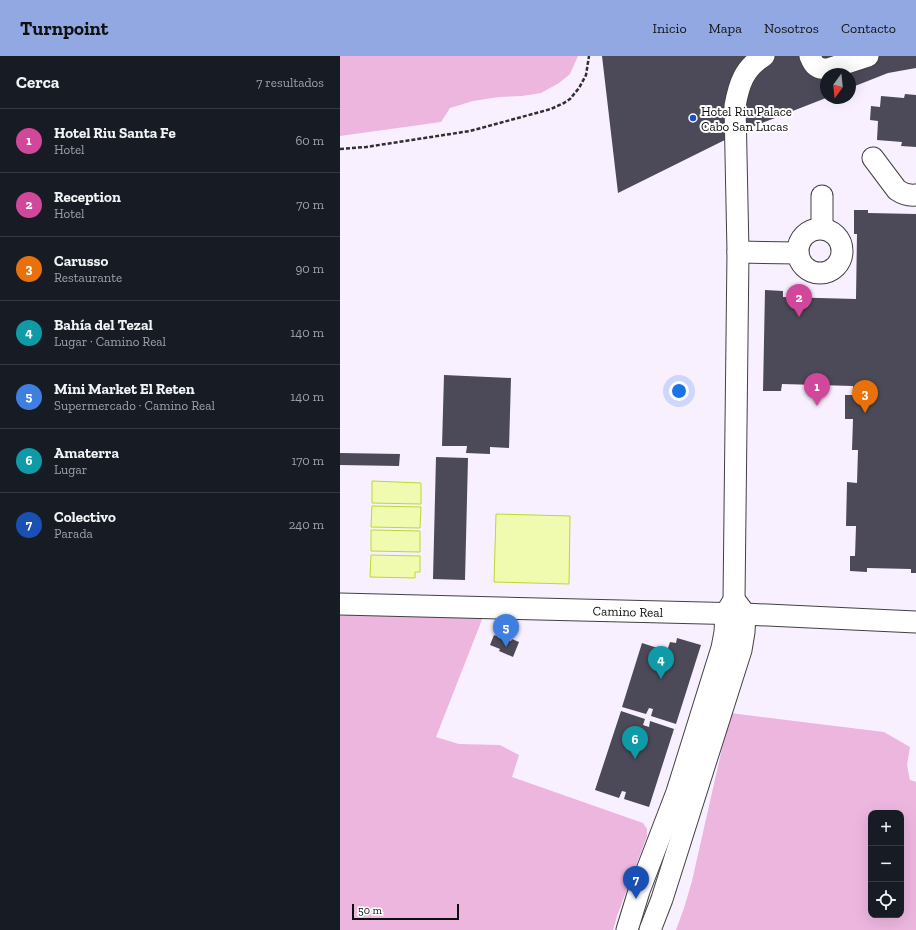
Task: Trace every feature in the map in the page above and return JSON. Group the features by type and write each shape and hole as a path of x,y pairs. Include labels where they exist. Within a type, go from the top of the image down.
{"street":[{"path":"650,930 662,899 740,650 744,632 735,609 738,252 735,106 744,76 757,60 764,56"},
{"path":"810,56 813,64 821,69 828,69 868,56"},
{"path":"873,158 897,190 910,196 916,195"},
{"path":"822,196 822,228"},
{"path":"822,228 834,233 841,243 842,256 836,267 825,273 813,272 802,265 798,254 799,244 804,235 812,230 822,228"},
{"path":"738,252 798,254"},
{"name":"Camino Real","path":"340,604 735,609 916,622"},
{"path":"627,930 639,891 677,792 720,656 725,632 735,609"},
{"path":"639,891 662,899"}],"path":[{"path":"340,149 366,147 464,132 551,109 570,99 579,88 586,75 590,56"}],"shaded area":[{"path":"340,56 578,56 570,74 559,83 541,93 473,101 450,108 441,122 340,136"},
{"path":"372,481 421,483 421,504 372,503"},
{"path":"372,506 421,507 420,528 371,527"},
{"path":"496,514 570,516 569,584 494,582"},
{"path":"371,530 420,531 420,552 371,551"},
{"path":"371,555 420,556 420,572 415,572 415,578 370,577"},
{"path":"340,613 483,617 436,737 459,744 500,745 519,755 512,777 643,823 647,829 647,836 613,930 340,930"},
{"path":"730,713 884,732 910,747 907,765 910,780 916,782 916,930 676,930 692,881"}],"building":[{"name":"Hotel Riu Palace Cabo San Lucas","path":"602,56 916,56 916,68 888,73 856,86 856,68 820,68 820,100 747,129 618,193"},
{"path":"905,94 916,95 916,147 901,146 902,142 877,140 878,121 870,120 871,106 880,107 881,96 904,98"},
{"path":"854,210 868,210 868,213 916,214 916,573 911,573 911,569 867,568 867,572 850,571 850,556 855,556 856,526 846,526 847,482 857,483 858,450 852,450 853,419 845,419 845,395 853,395 853,386 782,384 781,391 763,391 765,290 783,291 783,297 856,299 857,234 854,234"},
{"path":"444,375 511,378 509,448 490,447 490,454 466,453 467,446 442,446"},
{"path":"340,453 400,454 399,466 340,465"},
{"path":"436,457 468,458 465,580 433,579"},
{"path":"494,635 519,642 513,657 490,645"},
{"path":"677,638 701,645 676,724 651,716 653,709 649,708 646,714 622,707 642,643 667,651 670,642 676,643"},
{"path":"621,711 645,719 643,725 649,727 650,721 674,729 649,807 624,799 626,792 622,791 619,798 595,790"}],"place":[{"name":"Hotel Riu Palace Cabo San Lucas","path":"693,118"},
{"name":"Reception","path":"799,317"},
{"name":"Hotel Riu Santa Fe","path":"817,406"},
{"name":"Carusso","path":"865,413"},
{"name":"Mini Market El Reten","path":"506,647"},
{"name":"Bahía del Tezal","path":"661,679"},
{"name":"Amaterra","path":"635,759"},
{"name":"Colectivo","path":"636,899"}]}
